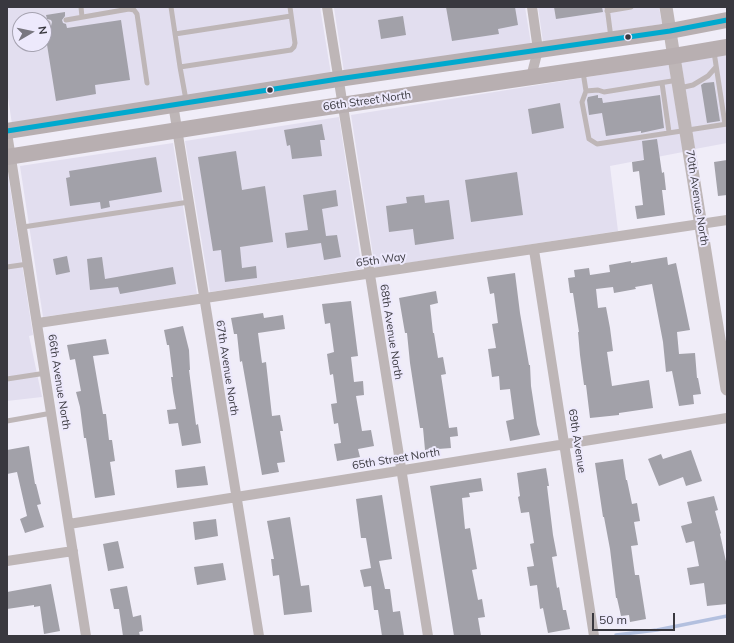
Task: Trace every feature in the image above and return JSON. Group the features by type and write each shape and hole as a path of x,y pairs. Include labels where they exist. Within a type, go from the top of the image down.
{"main road":[{"path":"7,132 180,103 670,31 727,20"},
{"name":"66th Street North","path":"9,156 177,129 583,70 720,48"}],"street":[{"name":"68th Avenue North","path":"327,7 428,636"},
{"path":"532,7 538,50 532,77"},
{"name":"70th Avenue North","path":"666,7 727,389"},
{"name":"67th Avenue North","path":"180,103 177,129 259,636"},
{"name":"66th Avenue North","path":"7,132 9,156 23,227 86,636"},
{"name":"65th Way","path":"38,323 727,220"},
{"name":"69th Avenue","path":"534,250 594,636"},
{"name":"65th Street North","path":"69,524 727,418"},
{"path":"7,561 73,551"}],"lane":[{"path":"81,7 82,17"},
{"path":"171,7 180,67 180,103"},
{"path":"180,67 291,50 295,43 290,7"},
{"path":"611,40 607,9 631,7"},
{"path":"66,20 129,9 134,10 137,14 147,83"},
{"path":"175,34 291,16"},
{"path":"583,70 586,91 582,102 589,139 597,144 726,124 716,67 720,48"},
{"path":"586,91 598,90 604,92 662,82 693,85 708,76 716,67"},
{"path":"662,82 669,132"},
{"path":"23,227 189,202"},
{"path":"7,267 28,264"},
{"path":"7,379 46,373"},
{"path":"7,421 52,413"}],"shaded area":[{"path":"7,7 320,7 331,74 12,124 7,91"},
{"path":"525,7 531,44 344,72 334,8"},
{"path":"538,7 659,7 662,24 543,42"},
{"path":"727,54 727,143 695,149 681,62"},
{"path":"669,64 683,152 610,166 618,231 375,268 351,115"},
{"path":"339,117 362,269 210,292 185,141"},
{"path":"173,143 197,294 43,317 20,166"},
{"path":"7,168 33,335 29,336 42,397 7,401"}],"building":[{"path":"446,7 515,7 518,25 498,29 499,34 452,41"},
{"path":"554,7 602,7 603,12 556,19"},
{"path":"65,12 65,16 62,20 63,23 66,24 67,28 121,20 130,80 95,85 96,94 56,101 48,52 52,52 52,14"},
{"path":"403,16 406,35 381,39 378,20"},
{"path":"714,82 720,121 707,123 701,85 704,83"},
{"path":"598,95 598,98 602,98 603,103 660,95 664,128 641,133 641,131 606,136 602,113 589,115 588,97"},
{"path":"560,103 564,128 532,134 528,109"},
{"path":"322,124 325,140 320,140 322,156 292,159 290,145 287,146 284,130"},
{"path":"657,139 666,190 662,190 665,215 637,219 635,206 643,205 639,171 633,172 632,162 644,160 642,141"},
{"path":"236,151 242,190 265,186 273,242 240,247 242,268 256,266 257,278 225,282 221,250 213,251 198,157"},
{"path":"156,157 162,192 109,201 110,207 101,209 100,202 70,206 66,178 70,177 69,171"},
{"path":"727,160 727,195 718,196 714,162"},
{"path":"517,172 523,215 471,222 465,180"},
{"path":"336,190 338,206 322,209 326,236 337,235 341,257 324,260 321,243 287,248 285,233 308,230 303,195"},
{"path":"424,195 425,203 449,200 454,239 415,245 413,229 389,232 386,206 407,203 406,197"},
{"path":"67,256 70,272 56,275 53,259"},
{"path":"102,257 105,279 173,267 176,284 120,294 118,287 90,290 87,259"},
{"path":"667,257 668,265 676,263 690,330 677,332 679,354 695,353 697,378 701,394 693,395 694,404 679,406 672,371 666,372 663,342 652,284 614,293 613,287 596,289 598,308 606,307 610,328 613,351 607,352 612,386 649,380 653,408 619,413 619,415 590,418 586,385 584,385 579,332 573,293 570,293 568,278 575,277 574,270 589,268 590,275 610,272 609,265"},
{"path":"515,273 520,313 530,365 531,386 537,425 540,435 510,441 506,421 514,419 510,389 500,390 499,376 492,377 488,349 496,348 492,324 498,323 494,293 490,294 487,277"},
{"path":"436,291 438,303 430,305 433,333 438,358 443,357 446,374 441,375 449,428 457,427 458,436 450,437 451,448 425,450 423,428 420,428 410,363 407,333 405,333 399,298"},
{"path":"351,301 358,356 351,357 354,382 363,381 364,395 356,396 362,431 371,430 374,446 358,449 360,457 337,461 334,444 341,443 338,423 334,424 331,404 337,403 333,374 330,375 327,354 334,352 330,323 325,324 322,304"},
{"path":"263,313 264,318 283,315 285,329 258,333 262,363 266,362 272,416 280,415 283,431 280,431 285,462 277,463 279,472 262,475 242,361 240,362 237,334 234,334 231,318"},
{"path":"183,326 189,350 189,370 196,425 198,424 201,443 182,446 178,423 169,424 167,410 176,409 171,377 173,377 169,345 167,345 164,330"},
{"path":"106,339 109,354 93,356 103,414 106,414 109,440 112,440 115,461 110,462 115,495 95,498 86,438 84,438 80,407 76,392 81,391 75,359 70,360 67,345"},
{"path":"29,446 35,484 41,504 37,505 44,527 25,533 20,519 27,516 17,472 7,474 7,450"},
{"path":"691,450 702,481 686,486 683,477 659,486 648,459 661,454 663,459"},
{"path":"623,459 632,504 637,503 640,521 634,522 638,545 631,546 635,575 639,575 646,619 630,622 629,615 621,616 616,598 610,549 603,517 595,463"},
{"path":"205,466 208,485 177,488 175,470"},
{"path":"546,468 553,535 557,556 552,557 557,588 559,587 563,610 566,610 570,629 548,633 543,608 540,609 537,585 530,586 527,567 534,566 530,544 534,543 529,512 521,513 518,497 520,496 517,473"},
{"path":"481,478 483,491 469,493 470,497 462,498 465,529 470,528 477,569 472,570 478,600 482,599 485,617 478,618 481,636 454,636 430,486"},
{"path":"382,495 392,559 379,561 385,589 390,589 393,612 400,611 404,636 382,636 378,610 374,610 371,586 364,587 360,570 371,568 366,538 361,538 356,499"},
{"path":"714,496 718,510 715,511 727,566 727,604 707,606 704,583 690,585 687,568 699,566 694,541 686,543 681,526 692,523 687,502"},
{"path":"290,517 301,586 309,585 312,612 284,615 279,575 273,576 271,559 274,559 267,521"},
{"path":"216,519 218,536 195,540 193,522"},
{"path":"118,541 124,568 108,571 103,544"},
{"path":"223,563 226,580 197,585 194,567"},
{"path":"51,584 60,631 44,634 40,606 34,607 34,605 7,609 7,592"},
{"path":"127,586 133,617 141,615 143,631 139,632 140,636 123,636 119,609 114,609 110,589"}],"waterway":[{"path":"616,635 657,630 727,616"}],"transit line":[{"path":"7,131 338,79 670,31 727,20"}]}
